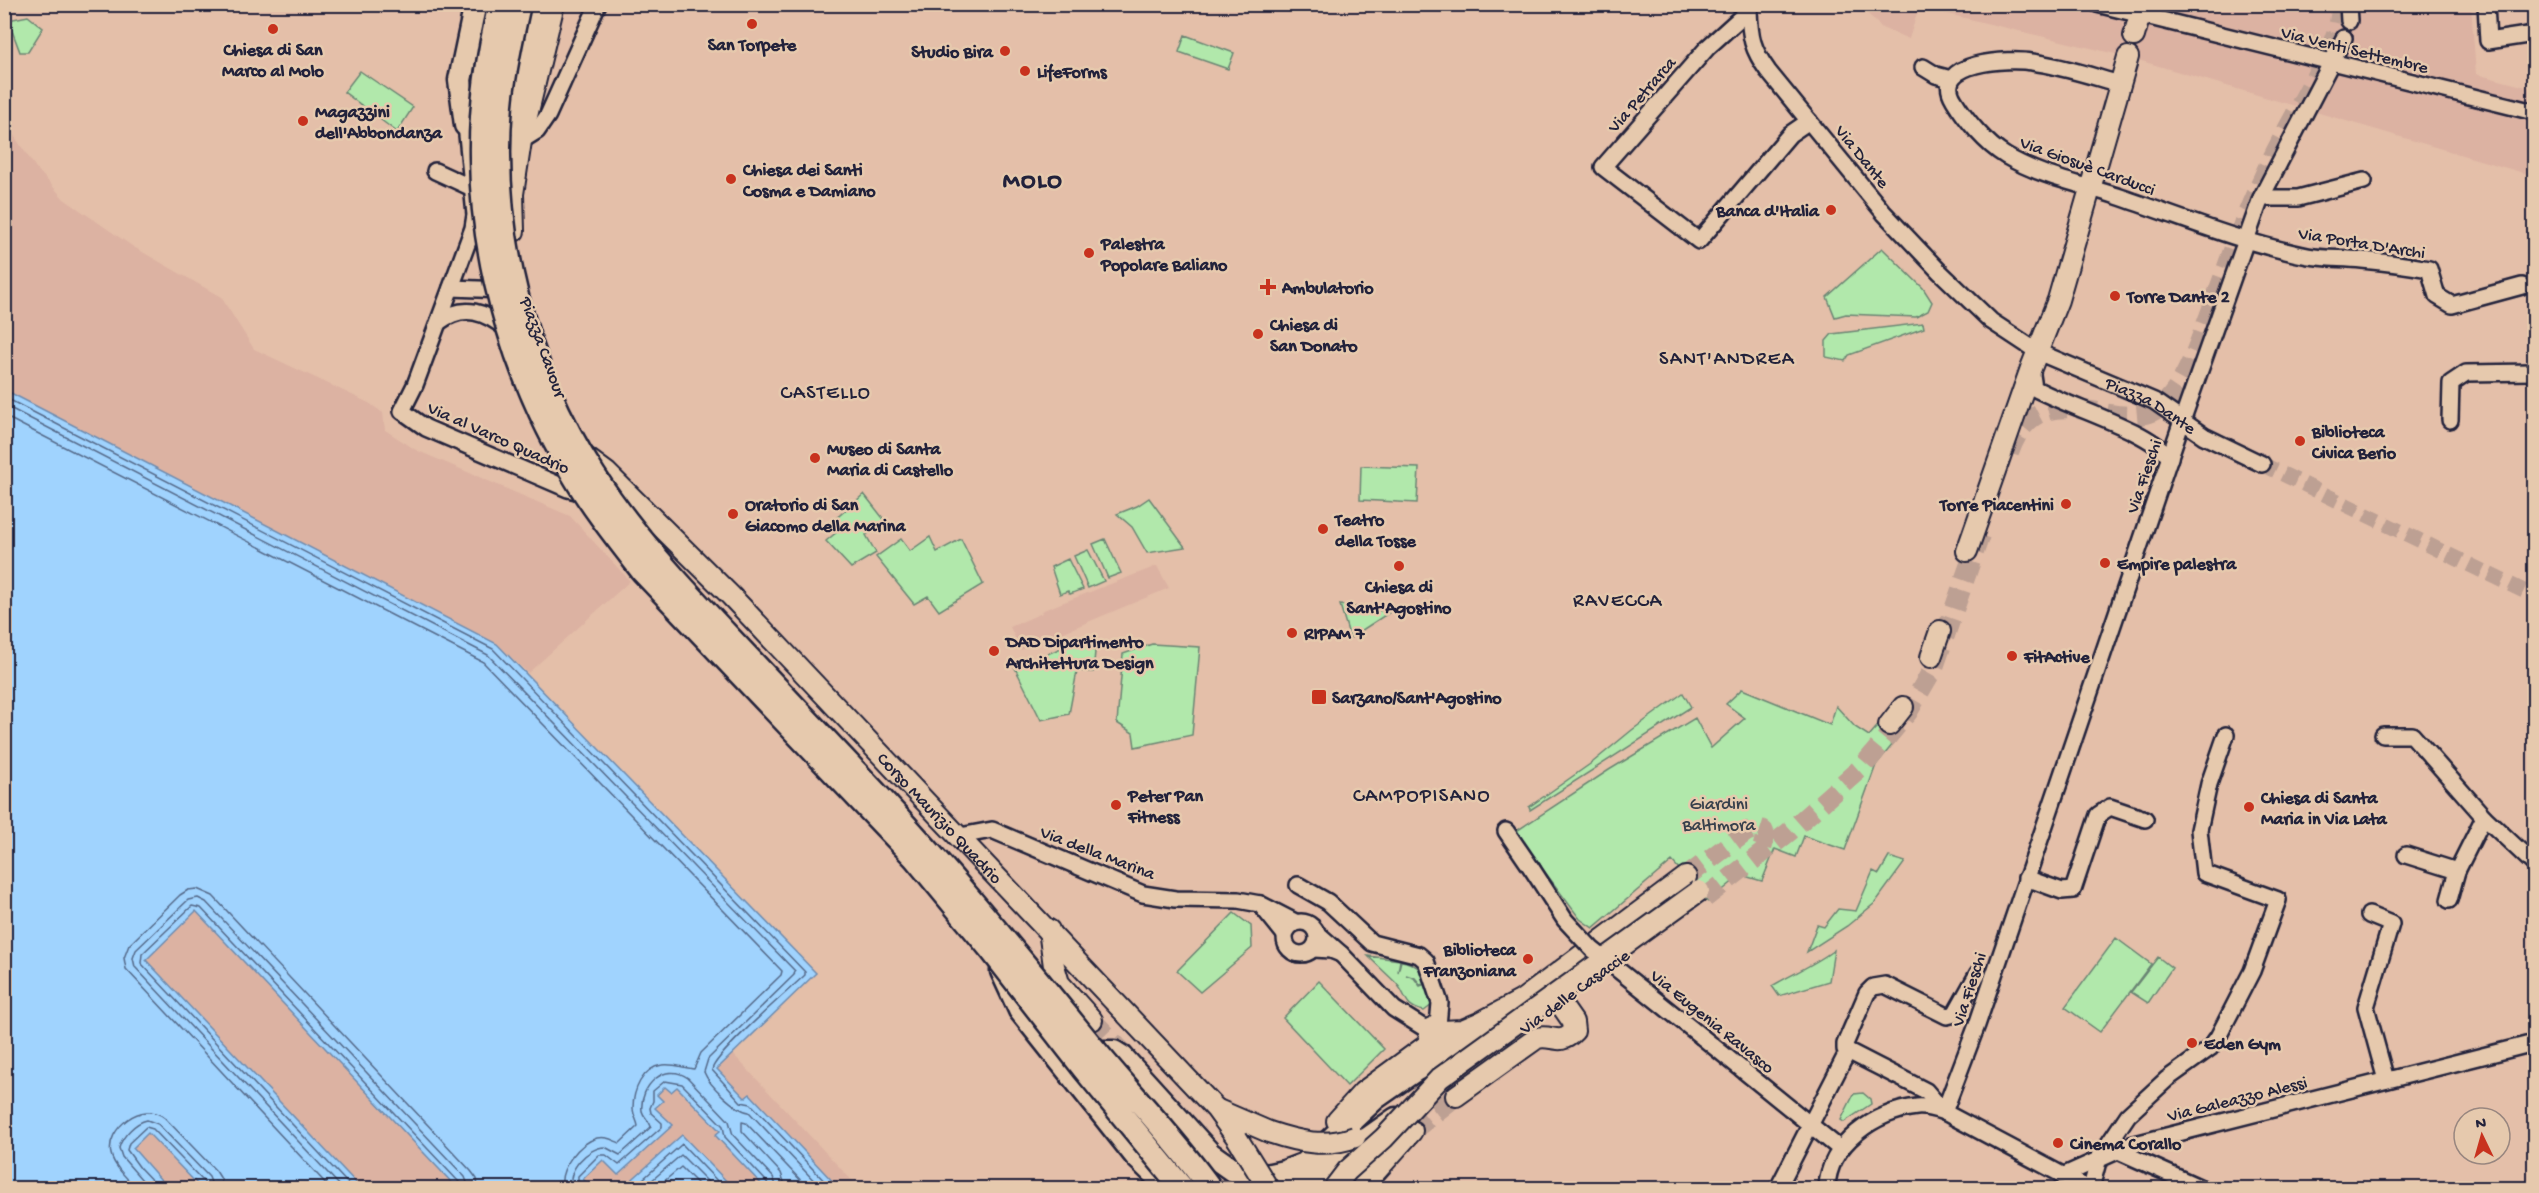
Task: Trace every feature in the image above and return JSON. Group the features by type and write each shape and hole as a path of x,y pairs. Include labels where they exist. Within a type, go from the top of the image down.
{"highway":[{"path":"466,125 460,80 476,4"},
{"path":"500,4 483,98 481,158 484,206 493,264 509,334 541,414 573,476 643,572 915,858 1182,1188"},
{"path":"519,4 507,56 501,101 499,144 501,205 510,265 536,357 566,425 593,473 657,559 946,868 1097,1052 1189,1159 1210,1188"},
{"path":"992,951 1020,1010 1136,1156 1169,1188"},
{"path":"1097,1052 1114,1052 1122,1057 1210,1154 1234,1171 1256,1178 1284,1172 1305,1164 1375,1098 1415,1070 1465,1045 1504,1032"},
{"path":"1298,1188 1446,1086"},
{"path":"1344,1188 1352,1177 1446,1086"}],"main road":[{"name":"Piazza Cavour","path":"536,4 506,135 496,197 504,291 516,338 561,430 578,450 596,463"},
{"name":"Piazza Cavour","path":"554,4 535,91 521,141 513,194 514,240 524,294 535,334 561,399 584,446 596,463"},
{"path":"2134,36 2142,9"},
{"path":"1967,551 2013,417 2058,300 2128,57"},
{"name":"Corso Maurizio Quadrio","path":"596,463 731,596 1216,1109 1268,1188"},
{"path":"1931,657 1940,631"},
{"path":"1889,725 1903,706"},
{"path":"1283,1167 1309,1151 1363,1092 1441,1032 1522,1000 1695,887"},
{"path":"1334,1188 1347,1171 1446,1086 1504,1032 1624,945 1695,887"},
{"name":"Via delle Casaccie","path":"1446,1086 1558,1003 1695,887"},
{"path":"1049,930 1059,983 1092,1020"},
{"path":"1216,1109 1269,1132 1312,1143 1343,1141 1541,1037 1562,1040 1574,1031 1574,1022 1558,1003 1522,1000"},
{"path":"1361,1188 1412,1131"}],"street":[{"path":"439,322 473,228 475,215 466,125 477,88 491,69 503,44 511,4"},
{"path":"521,141 537,131 548,115 598,4"},
{"name":"Via Venti Settembre","path":"2097,4 2142,9 2332,63 2535,112"},
{"path":"2348,4 2349,21"},
{"path":"2487,4 2488,41 2535,34"},
{"name":"Via Dante","path":"1750,7 1752,44 1755,53 1768,71 1884,213 1953,286"},
{"name":"Via Petrarca","path":"1750,7 1708,47 1603,167 1699,241 1790,134 1809,121"},
{"name":"Via Fieschi","path":"1944,1112 1977,1025 2182,421 2261,198 2344,38"},
{"path":"1923,67 1936,75 1951,79 1959,70 2022,60 2072,70 2120,84"},
{"name":"Via Giosuè Carducci","path":"1951,79 1949,88 1966,117 1999,151 2027,167 2246,240"},
{"path":"435,171 472,188 497,225"},
{"path":"2261,198 2298,198 2364,181"},
{"name":"Via Porta D'Archi","path":"2246,240 2309,256 2377,261 2429,269 2436,296 2452,305 2522,286"},
{"name":"Piazza Dante","path":"1953,286 2034,360 2154,401 2204,436 2262,464"},
{"path":"451,288 519,290 524,294"},
{"name":"Piazza Cavour","path":"439,322 457,312 483,314 492,316 516,338"},
{"name":"Via al Varco Quadrio","path":"439,322 402,411 426,428 568,489 580,492 619,485"},
{"name":"Piazza Dante","path":"2034,360 2034,388 2141,435 2162,448 2170,458"},
{"path":"2450,420 2451,383 2466,373 2535,372"},
{"path":"2091,1188 2099,1158 2128,1115 2140,1102 2210,1048 2252,971 2278,900 2204,873 2199,830 2209,784 2226,735"},
{"path":"2383,735 2412,735 2484,817 2535,864"},
{"path":"2026,878 2062,891 2073,890 2098,815 2110,807 2145,819"},
{"path":"2449,900 2457,871 2484,817"},
{"name":"Via della Marina","path":"960,836 992,830 1143,894 1175,899 1238,900 1260,904 1295,922"},
{"name":"Via Eugenia Ravasco","path":"1506,831 1565,920 1592,949 1839,1148"},
{"path":"2406,855 2457,871"},
{"path":"1298,885 1328,902 1372,943 1419,956 1426,961 1440,1003 1441,1032 1394,1009 1341,954 1316,932 1310,924 1295,922 1287,929 1286,946 1294,953 1305,954 1314,949 1331,950 1341,954"},
{"path":"1260,904 1285,935"},
{"path":"2369,915 2391,924 2366,1007 2386,1080"},
{"path":"1314,949 1317,941 1316,932"},
{"path":"1944,1112 1926,1091 1848,1051 1845,1044 1867,993 1874,987 1886,985 1947,1016 1955,1014 1978,973"},
{"name":"Via Galeazzo Alessi","path":"2062,1176 2116,1150 2535,1043"},
{"path":"1778,1188 1848,1051"},
{"path":"1827,1188 1839,1148 1857,1132 1896,1111 1918,1107 1944,1112 2086,1188"},
{"path":"2116,1150 2201,1188"}],"shaded area":[{"path":"1859,5 2471,5 2476,74 2534,89 2534,176 2128,57 1919,7 1909,39 1882,28"},
{"path":"4,121 36,168 64,199 132,246 221,297 254,349 369,403 383,413 385,430 416,450 570,516 630,581 528,673 497,644 5,390"},
{"path":"1157,566 1169,588 1021,650 1010,627 1042,613 1041,611"},
{"path":"196,911 457,1188 361,1188 146,959"},
{"path":"732,1053 859,1188 592,1188 583,1179 603,1159 618,1175 673,1125 655,1108 657,1095 665,1086 677,1087 706,1116 717,1069"},
{"path":"148,1132 201,1188 118,1188 133,1148"}],"green space":[{"path":"28,16 43,28 28,52 20,52 8,20"},
{"path":"1185,35 1234,53 1228,69 1179,52"},
{"path":"360,71 413,107 397,132 344,92"},
{"path":"1882,248 1923,288 1932,302 1928,311 1916,317 1846,314 1835,317 1827,297"},
{"path":"1923,323 1924,328 1849,355 1845,361 1826,357 1826,341 1832,334"},
{"path":"1361,466 1419,468 1417,503 1360,500"},
{"path":"864,494 886,522 866,535 876,553 851,568 826,541 838,531 832,522"},
{"path":"1149,498 1185,547 1147,553 1132,527 1117,514"},
{"path":"930,537 937,552 961,539 983,584 939,611 928,596 914,604 876,557 901,539 910,551"},
{"path":"1105,539 1121,573 1108,578 1093,544"},
{"path":"1088,550 1104,581 1088,588 1074,556"},
{"path":"1068,559 1083,589 1070,594 1068,591 1060,594 1051,567"},
{"path":"1340,605 1390,612 1350,638"},
{"path":"1088,636 1095,652 1093,672 1077,671 1069,714 1041,720 1014,666 1034,660"},
{"path":"1152,644 1200,647 1192,735 1135,747 1133,733 1117,723 1123,654"},
{"name":"Giardini Baltimora","path":"1742,689 1830,725 1836,706 1855,727 1869,736 1882,721 1902,733 1876,765 1845,850 1804,836 1796,857 1775,849 1762,881 1741,875 1708,902 1672,861 1593,928 1580,919 1515,832 1609,770 1695,718 1711,748 1745,718 1726,704"},
{"path":"1683,693 1691,707 1530,810 1529,807 1593,762"},
{"path":"1889,857 1905,862 1875,903 1847,926 1807,952 1817,925 1824,927 1838,909 1856,911 1873,871 1879,874"},
{"path":"1234,913 1251,926 1252,948 1200,992 1177,971"},
{"path":"2116,938 2151,964 2100,1032 2065,1007"},
{"path":"1834,950 1829,981 1779,996 1772,986"},
{"path":"1368,956 1400,960 1398,972 1401,961 1418,968 1429,981 1421,985 1415,978 1406,975 1414,978 1420,986 1428,983 1432,1005 1424,1011 1409,1004 1397,984"},
{"path":"2158,957 2172,968 2148,1003 2131,992"},
{"path":"1319,981 1384,1049 1347,1086 1283,1018"},
{"path":"1863,1093 1870,1099 1871,1104 1844,1122 1841,1120 1854,1094"}],"water":[{"path":"5,390 497,644 816,973 717,1069 745,1098 750,1094 839,1188 765,1188 715,1135 720,1131 677,1087 671,1092 665,1087 657,1095 663,1101 655,1108 673,1125 618,1175 603,1160 583,1179 592,1188 457,1188 196,911 146,960 361,1188 201,1188 148,1133 133,1148 168,1188 5,1188"},
{"path":"682,1135 733,1188 629,1188 626,1185"}],"tunnel":[{"path":"2009,453 2023,426 2041,413 2061,408 2127,416 2147,413 2165,403 2179,386 2195,354 2255,195 2331,46 2338,26 2341,4"},
{"path":"2262,464 2534,596"},
{"path":"1705,898 1789,832 1864,765 1908,712 1934,667 1980,535"},
{"path":"1686,877 1746,832 1760,829 1765,835 1757,859"},
{"path":"1092,1020 1130,1060"},
{"path":"1412,1131 1456,1096"}],"place":[{"name":"San Torpete","path":"752,24"},
{"name":"Chiesa di San Marco al Molo","path":"273,29"},
{"name":"Studio Bira","path":"1005,51"},
{"name":"LifeForms","path":"1025,71"},
{"name":"Magazzini dell'Abbondanza","path":"303,121"},
{"name":"Chiesa dei Santi Cosma e Damiano","path":"731,179"},
{"name":"Banca d'Italia","path":"1831,210"},
{"name":"Palestra Popolare Baliano","path":"1089,253"},
{"name":"Ambulatorio","path":"1268,287"},
{"name":"Torre Dante 2","path":"2115,296"},
{"name":"Chiesa di San Donato","path":"1258,334"},
{"name":"Biblioteca Civica Berio","path":"2300,441"},
{"name":"Museo di Santa Maria di Castello","path":"815,458"},
{"name":"Torre Piacentini","path":"2066,504"},
{"name":"Oratorio di San Giacomo della Marina","path":"733,514"},
{"name":"Teatro della Tosse","path":"1323,529"},
{"name":"Empire palestra","path":"2105,563"},
{"name":"Chiesa di Sant'Agostino","path":"1399,566"},
{"name":"RIPAM 7","path":"1292,633"},
{"name":"DAD Dipartimento Architettura Design","path":"994,651"},
{"name":"FitActive","path":"2012,656"},
{"name":"Sarzano/Sant'Agostino","path":"1319,697"},
{"name":"Peter Pan Fitness","path":"1116,805"},
{"name":"Chiesa di Santa Maria in Via Lata","path":"2249,807"},
{"name":"Biblioteca Franzoniana","path":"1528,959"},
{"name":"Eden Gym","path":"2192,1043"},
{"name":"Cinema Corallo","path":"2058,1143"}],"district":[{"name":"MOLO","path":"1033,179"},
{"name":"SANT'ANDREA","path":"1727,357"},
{"name":"CASTELLO","path":"826,391"},
{"name":"RAVECCA","path":"1618,599"},
{"name":"CAMPOPISANO","path":"1422,794"}]}
